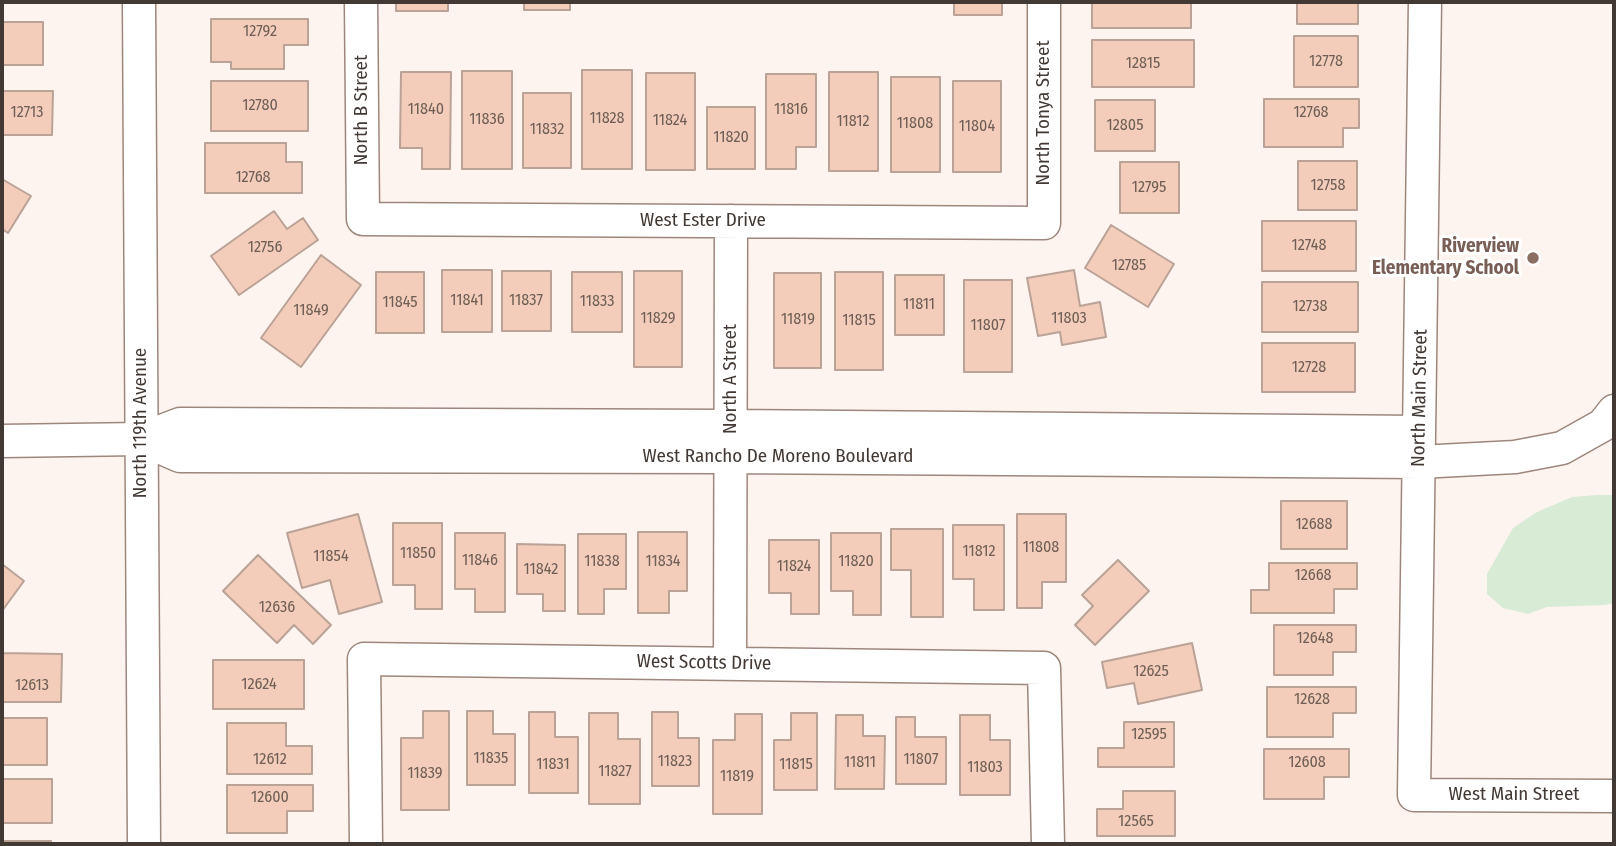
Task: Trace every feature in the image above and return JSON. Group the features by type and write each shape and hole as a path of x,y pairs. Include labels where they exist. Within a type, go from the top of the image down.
{"street":[{"name":"North 119th Avenue","path":"139,2 144,844"},
{"name":"North B Street","path":"361,2 363,219"},
{"name":"North Tonya Street","path":"1044,2 1044,223"},
{"name":"North Main Street","path":"1414,795 1425,2"},
{"name":"West Ester Drive","path":"363,219 1044,223"},
{"name":"North A Street","path":"730,664 731,221"},
{"name":"West Rancho De Moreno Boulevard","path":"2,441 141,439 180,424 731,441 1419,447 1515,457 1563,448 1603,425 1614,411"},
{"name":"West Scotts Drive","path":"366,844 364,659 1044,668 1048,844"},
{"name":"West Main Street","path":"1414,795 1614,796"}],"green space":[{"path":"1614,495 1614,603 1547,607 1528,614 1503,608 1487,594 1487,574 1513,528 1537,512 1572,497"}],"building":[{"path":"396,2 448,2 448,11 396,11"},
{"path":"524,2 570,2 570,10 524,10"},
{"path":"954,2 1002,2 1002,15 954,15"},
{"path":"1092,2 1191,2 1191,28 1092,28"},
{"path":"1297,2 1358,2 1358,24 1297,24"},
{"path":"211,19 308,19 308,45 284,45 284,69 231,69 231,62 211,62"},
{"path":"2,22 43,22 43,65 2,65"},
{"path":"1294,36 1358,36 1358,87 1294,87"},
{"path":"1092,40 1194,40 1194,87 1092,87"},
{"path":"582,70 632,70 632,169 582,169"},
{"path":"462,71 512,71 512,169 462,169"},
{"path":"401,72 451,72 450,169 422,169 422,148 400,148"},
{"path":"829,72 878,72 878,171 829,171"},
{"path":"646,73 695,73 695,170 646,170"},
{"path":"766,74 816,74 816,147 796,147 796,169 766,169"},
{"path":"891,77 940,77 940,172 891,172"},
{"path":"211,81 308,81 308,131 211,131"},
{"path":"953,81 1001,81 1001,172 953,172"},
{"path":"2,91 53,91 52,135 2,135"},
{"path":"523,93 571,93 571,168 523,168"},
{"path":"1264,99 1359,99 1359,128 1343,128 1343,147 1264,147"},
{"path":"1095,100 1155,100 1155,151 1095,151"},
{"path":"707,107 755,107 755,169 707,169"},
{"path":"205,143 286,143 286,162 302,162 302,193 205,193"},
{"path":"1298,161 1357,161 1357,210 1298,210"},
{"path":"1120,162 1179,162 1179,213 1120,213"},
{"path":"2,179 31,196 8,233 2,229"},
{"path":"274,211 287,229 303,218 318,240 239,295 211,256"},
{"path":"1262,221 1356,221 1356,271 1262,271"},
{"path":"1111,225 1174,264 1148,307 1085,268"},
{"path":"321,255 361,285 301,367 261,338"},
{"path":"442,270 492,270 492,332 442,332"},
{"path":"1074,270 1080,306 1100,302 1106,337 1062,345 1060,332 1038,336 1027,278"},
{"path":"502,271 551,271 551,331 502,331"},
{"path":"634,271 682,271 682,367 634,367"},
{"path":"376,272 424,272 424,333 376,333"},
{"path":"572,272 622,272 622,332 572,332"},
{"path":"835,272 883,272 883,370 835,370"},
{"path":"774,273 821,273 821,368 774,368"},
{"path":"895,275 944,275 944,335 895,335"},
{"path":"964,280 1012,280 1012,372 964,372"},
{"path":"1262,282 1358,282 1358,332 1262,332"},
{"path":"1262,343 1355,343 1355,392 1262,392"},
{"path":"1281,501 1347,501 1347,549 1281,549"},
{"path":"358,514 382,602 339,614 330,580 302,588 287,533"},
{"path":"1017,514 1066,514 1066,582 1042,582 1042,608 1017,608"},
{"path":"393,523 442,523 442,609 415,609 415,585 393,585"},
{"path":"953,525 1004,525 1004,610 974,610 974,579 953,579"},
{"path":"891,529 943,529 943,617 911,617 911,570 891,570"},
{"path":"638,532 687,532 687,591 669,591 669,613 638,613"},
{"path":"455,533 505,533 505,612 475,612 475,589 455,589"},
{"path":"831,533 881,533 881,615 853,615 853,591 831,591"},
{"path":"578,534 626,534 626,589 604,589 604,614 578,614"},
{"path":"769,540 819,540 819,614 791,614 791,593 769,593"},
{"path":"517,544 565,545 565,611 543,611 543,594 517,594"},
{"path":"258,555 331,625 313,644 294,625 277,643 223,591"},
{"path":"1118,560 1149,591 1095,645 1075,625 1093,606 1082,595"},
{"path":"1269,563 1357,563 1357,589 1334,589 1334,613 1251,613 1251,590 1269,590"},
{"path":"2,564 24,581 2,611"},
{"path":"1274,625 1356,625 1356,652 1333,652 1333,675 1274,675"},
{"path":"1192,643 1202,690 1138,704 1134,683 1107,688 1102,662"},
{"path":"3,653 62,654 61,702 2,702"},
{"path":"213,660 304,660 304,709 213,709"},
{"path":"1267,687 1356,687 1356,713 1333,713 1333,737 1267,737"},
{"path":"423,711 449,711 449,810 401,810 401,738 423,738"},
{"path":"467,711 493,711 493,734 515,734 515,785 467,785"},
{"path":"529,712 555,712 555,737 578,737 578,793 529,793"},
{"path":"652,712 678,712 678,738 699,738 699,786 652,786"},
{"path":"589,713 618,713 618,739 640,739 640,804 589,804"},
{"path":"791,713 817,713 817,790 774,790 774,740 791,740"},
{"path":"735,714 762,714 762,814 713,814 713,740 735,740"},
{"path":"836,715 863,715 863,736 885,736 884,789 835,789"},
{"path":"960,715 990,715 990,740 1010,740 1010,795 960,795"},
{"path":"896,717 915,717 915,737 946,737 946,784 896,784"},
{"path":"2,718 47,718 47,765 2,765"},
{"path":"1124,722 1174,722 1174,767 1098,767 1098,748 1124,748"},
{"path":"227,723 286,723 286,746 312,746 312,774 227,774"},
{"path":"1264,749 1349,749 1349,777 1324,777 1324,799 1264,799"},
{"path":"2,779 52,779 52,823 2,823"},
{"path":"227,785 313,785 313,811 287,811 287,833 227,833"},
{"path":"1123,791 1175,791 1175,836 1097,836 1097,809 1123,809"},
{"path":"2,841 51,841 51,844 2,844"}],"place":[{"name":"Riverview Elementary School","path":"1533,258"}]}
